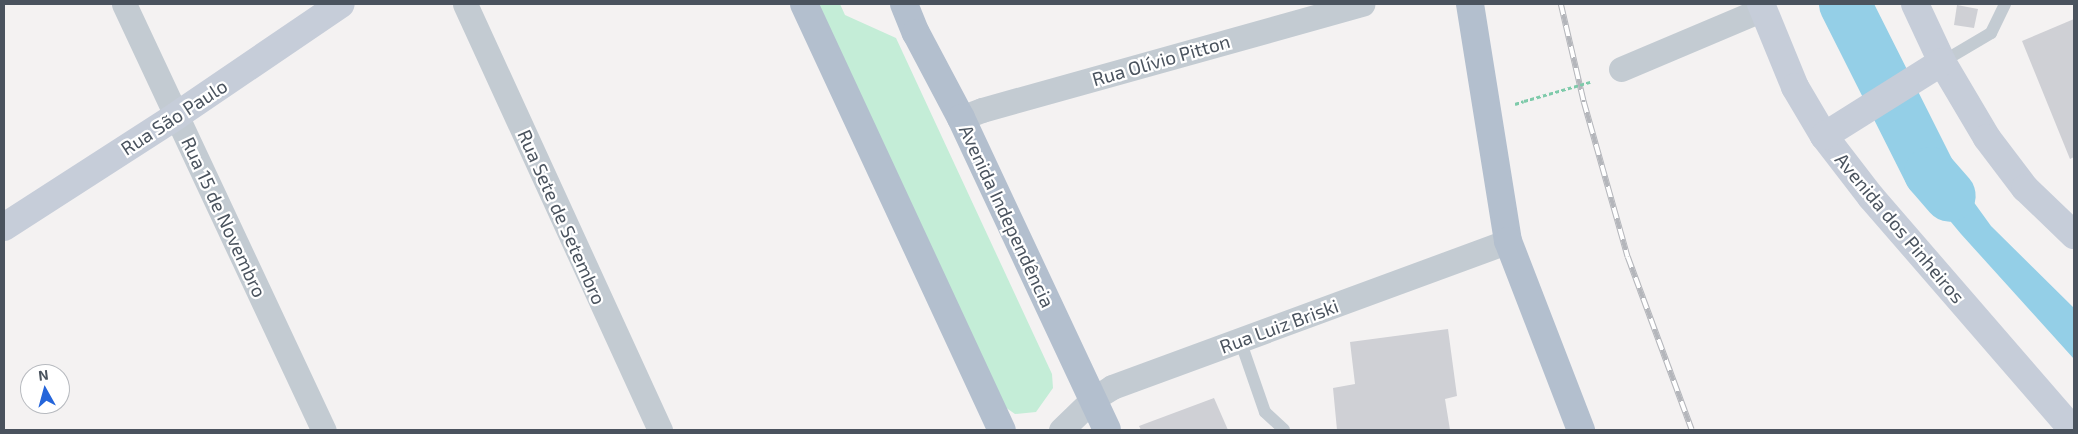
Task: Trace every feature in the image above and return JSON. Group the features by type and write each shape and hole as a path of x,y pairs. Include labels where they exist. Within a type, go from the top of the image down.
{"main road":[{"path":"804,4 1002,430"},
{"name":"Avenida Independência","path":"904,4 916,33 961,118 1107,430"},
{"path":"1470,4 1508,241 1581,430"}],"street":[{"name":"Rua 15 de Novembro","path":"124,4 324,430"},
{"name":"Rua São Paulo","path":"4,227 176,116 341,4"},
{"name":"Rua Sete de Setembro","path":"465,4 660,430"},
{"name":"Rua Olívio Pitton","path":"961,118 982,110 1362,4"},
{"path":"1915,4 1942,62 1987,138 2020,181 2074,235"},
{"path":"1621,69 1762,6"},
{"name":"Avenida dos Pinheiros","path":"1762,6 1795,87 1832,132 1871,197 2073,430"},
{"path":"1832,132 1942,62"},
{"name":"Rua Luiz Briski","path":"1061,430 1092,399 1112,387 1508,241"}],"lane":[{"path":"1942,62 1991,33 2005,4"},
{"path":"1240,340 1265,412 1284,430"}],"path":[{"path":"1524,101 1590,82"}],"green space":[{"path":"815,4 840,4 845,15 896,38 1052,374 1053,388 1036,412 1015,414 1005,407"}],"water":[{"path":"1825,4 1870,4 1895,61 1857,79"},
{"path":"1921,129 1991,226 2074,308 2074,359 1961,234 1891,150"}],"building":[{"path":"1957,5 1978,9 1974,28 1954,25"},
{"path":"2074,19 2074,157 2070,159 2022,41"},
{"path":"1448,329 1457,396 1445,399 1450,430 1337,430 1333,388 1355,384 1350,342"},
{"path":"1214,398 1228,430 1141,430 1139,426"}],"waterway":[{"path":"1845,4 1930,173 1950,196"}],"railway":[{"path":"1561,4 1584,102 1628,257 1692,430"}]}
